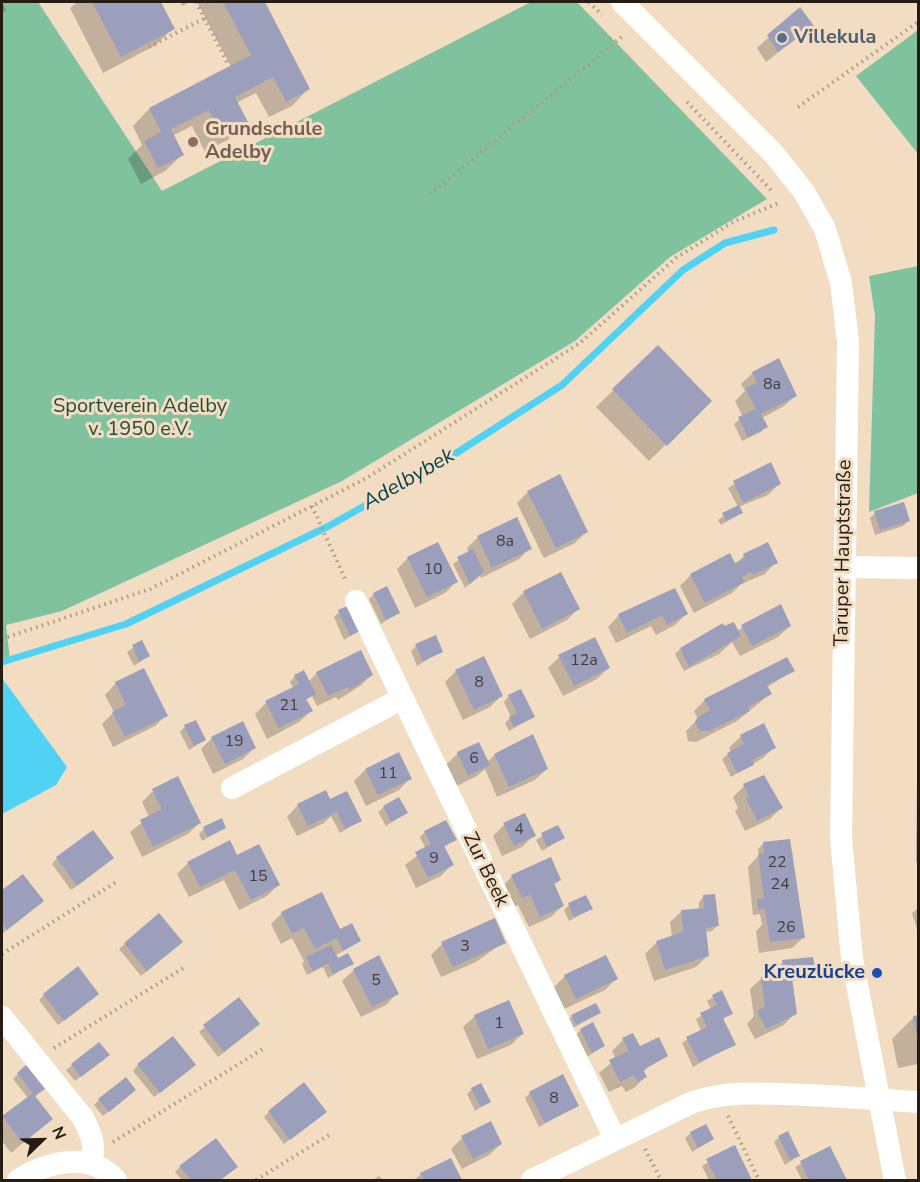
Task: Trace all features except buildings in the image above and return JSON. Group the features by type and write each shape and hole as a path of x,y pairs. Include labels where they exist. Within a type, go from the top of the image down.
{"street":[{"name":"Taruper Hauptstraße","path":"622,2 774,154 804,192 825,229 841,283 848,342 841,838 852,959 895,1180"},
{"path":"844,567 918,568"},
{"name":"Zur Beek","path":"356,601 615,1139"},
{"path":"232,788 403,698"},
{"path":"2,1017 83,1118 91,1134 92,1158 116,1180"},
{"path":"532,1180 693,1102 717,1094 742,1092 819,1094 918,1102"},
{"path":"18,1180 34,1170 64,1161 92,1158"}],"path":[{"path":"196,2 228,64"},
{"path":"149,47 205,18"},
{"path":"430,194 640,21"},
{"path":"798,107 918,22"},
{"path":"622,36 631,45"},
{"path":"2,639 150,589 364,479 580,343 676,258 733,222 781,202 681,96"},
{"path":"312,506 328,546 356,601"},
{"path":"2,954 118,881"},
{"path":"36,1060 185,967"},
{"path":"92,1158 263,1049"},
{"path":"717,1094 759,1180"},
{"path":"635,1130 661,1180"},
{"path":"256,1180 329,1135"}],"green space":[{"name":"Sportverein Adelby v. 1950 e.V.","path":"2,2 38,2 162,191 531,2 577,2 767,199 670,257 575,341 342,481 62,611 6,625 10,660 2,662"},
{"path":"918,30 918,154 856,76"},
{"path":"918,266 918,493 869,512 875,316 869,276"}],"water":[{"path":"2,678 67,767 56,785 2,814"}],"waterway":[{"name":"Adelbybek","path":"2,662 126,624 327,527 444,461 562,385 683,270 725,243 774,230"}],"place":[{"name":"Villekula","path":"782,38"},
{"name":"Grundschule Adelby","path":"193,142"},
{"name":"Kreuzlücke","path":"877,973"}]}
